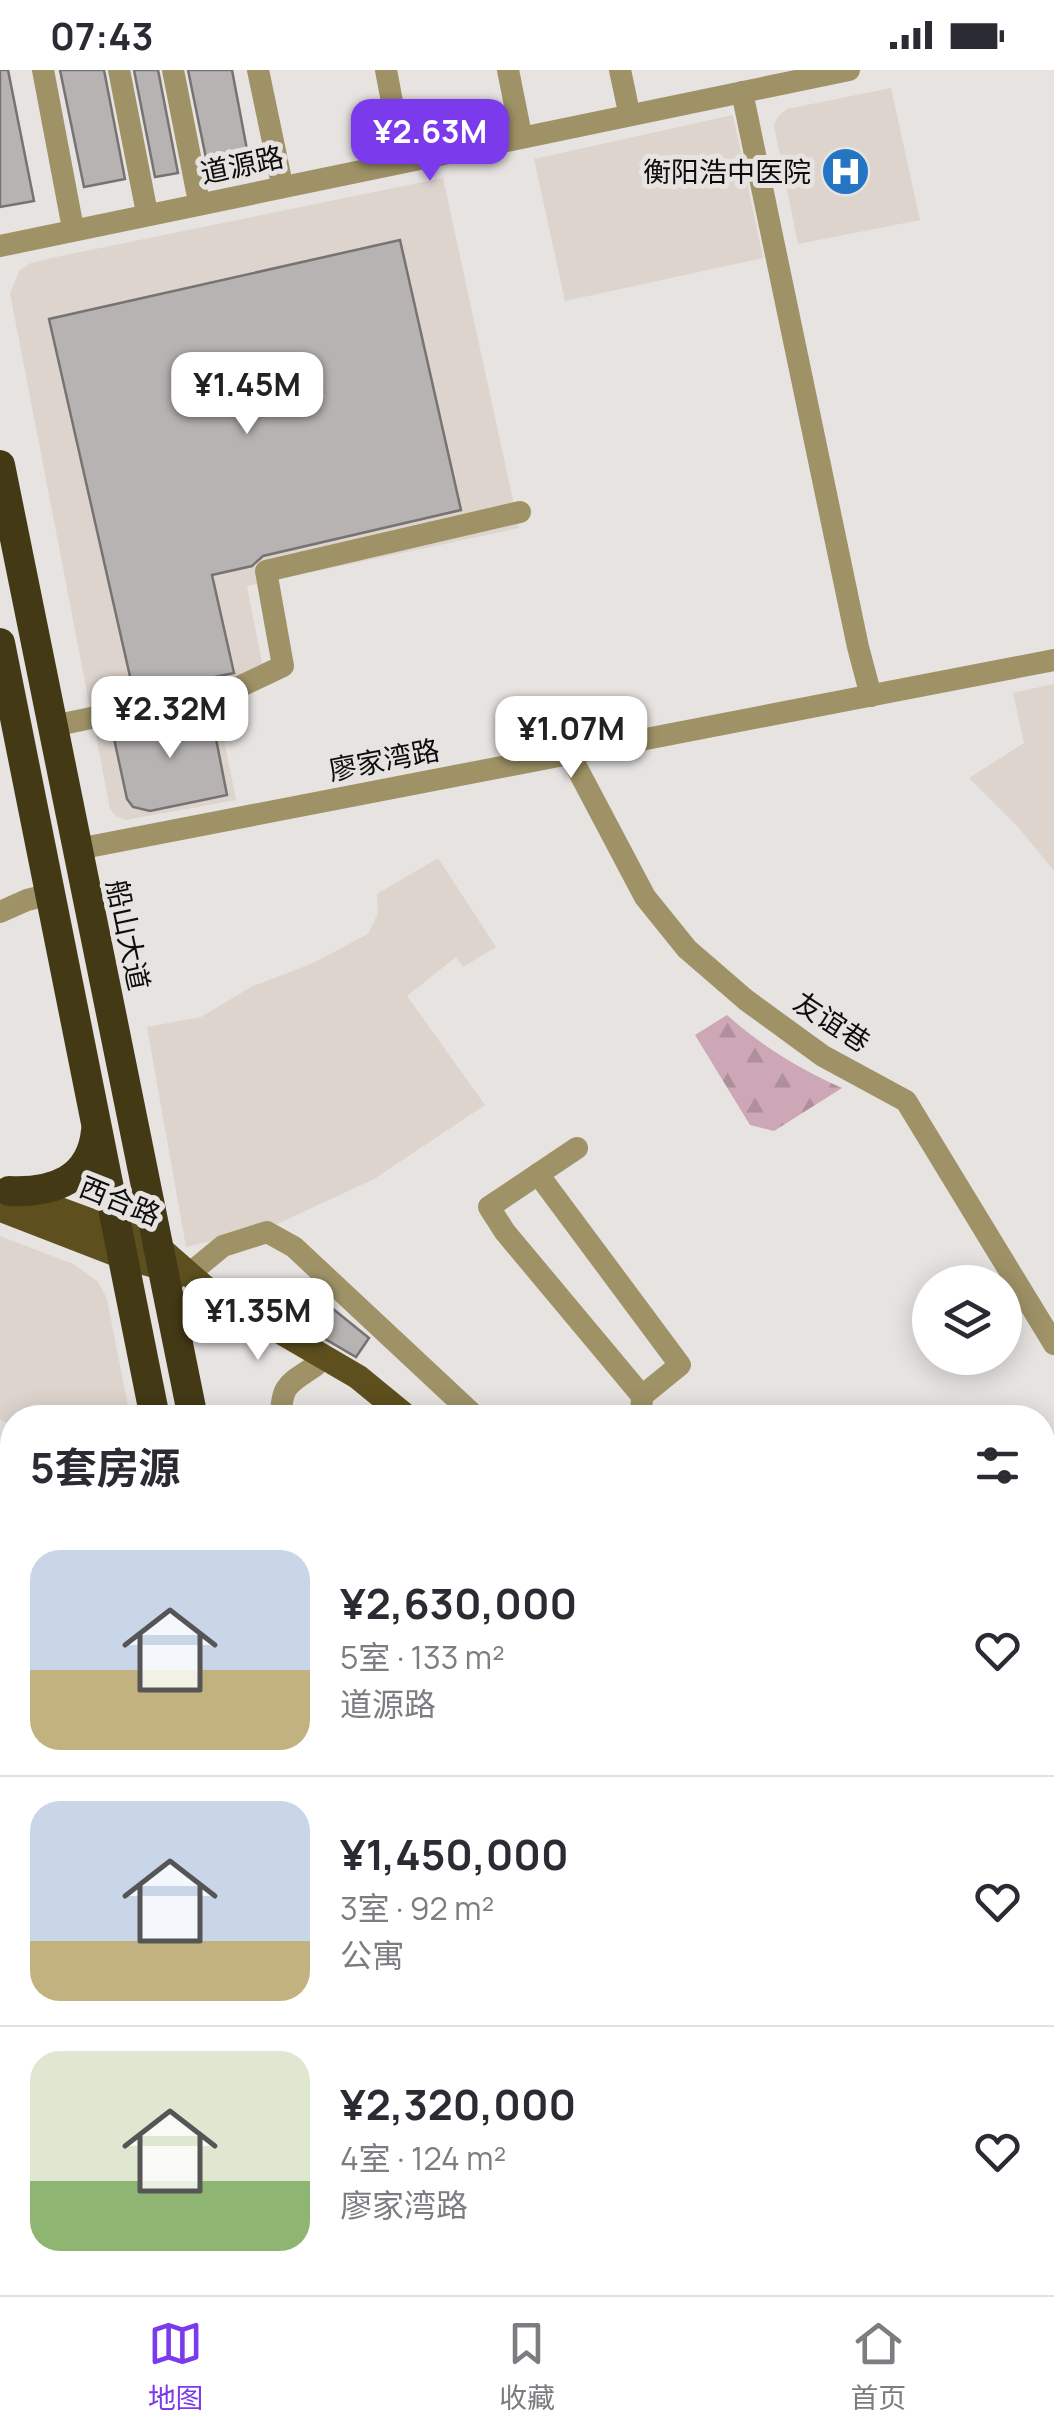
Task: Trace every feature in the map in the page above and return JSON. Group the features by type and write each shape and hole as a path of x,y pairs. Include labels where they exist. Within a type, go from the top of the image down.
{"highway":[{"name":"船山大道","path":"0,465 78,850 168,1262 190,1405"},
{"path":"0,643 152,1405"},
{"path":"7,1201 68,1181 88,1160 96,1124"}],"main road":[{"name":"西合路","path":"7,1201 168,1262 358,1377 392,1405"},
{"path":"7,1201 103,1262 118,1285 140,1341"},
{"name":"西合路","path":"168,1262 371,1405"}],"street":[{"path":"42,70 71,218"},
{"path":"119,70 145,203"},
{"path":"173,70 197,192"},
{"path":"258,70 280,175"},
{"path":"386,70 401,150"},
{"path":"508,70 519,125"},
{"path":"620,70 627,102"},
{"name":"道源路","path":"0,246 783,70"},
{"name":"道源路","path":"0,233 627,102 746,80 849,70"},
{"path":"746,80 871,696"},
{"path":"53,726 239,687 283,666 266,571 520,512"},
{"name":"廖家湾路","path":"78,850 1054,660"},
{"name":"友谊巷","path":"570,755 645,897 686,949 746,1000 823,1056 906,1101 1054,1344"},
{"path":"0,912 50,894"},
{"path":"577,1148 489,1207 504,1232 640,1405"},
{"path":"538,1174 680,1365 644,1405"},
{"path":"168,1262 267,1232 294,1247 463,1405"},
{"path":"281,1405 285,1387 315,1366"}],"shaded area":[{"name":"衡阳浩中医院","path":"891,88 920,220 798,244 774,125 778,117 787,109"},
{"path":"733,115 763,258 565,301 534,159"},
{"path":"443,178 519,528 247,586 264,673 91,713 10,293 20,270 51,258"},
{"path":"1054,684 1054,871 1018,827 969,778 1024,743 1013,693"},
{"path":"216,700 236,800 126,820 116,816 110,809 94,725"},
{"path":"438,858 496,947 463,967 456,957 407,996 485,1105 374,1179 273,1226 186,1247 147,1027 201,1017 251,987 311,964 368,934 378,913 377,894"},
{"path":"0,1236 73,1264 98,1282 107,1299 128,1405 0,1405"}],"green space":[{"path":"727,1015 782,1056 842,1088 774,1131 750,1125 695,1035"}],"building":[{"path":"0,70 8,70 34,201 0,207"},
{"path":"60,70 104,70 125,179 84,187"},
{"path":"134,70 158,70 178,173 155,177"},
{"path":"188,70 232,70 248,155 207,163"},
{"path":"400,240 461,510 263,556 252,566 212,575 234,673 134,694 49,319"},
{"path":"210,708 227,795 150,811 133,807 127,799 112,729"},
{"path":"317,1296 369,1338 356,1357 298,1323"}],"place":[{"name":"衡阳浩中医院","path":"846,172"}]}
